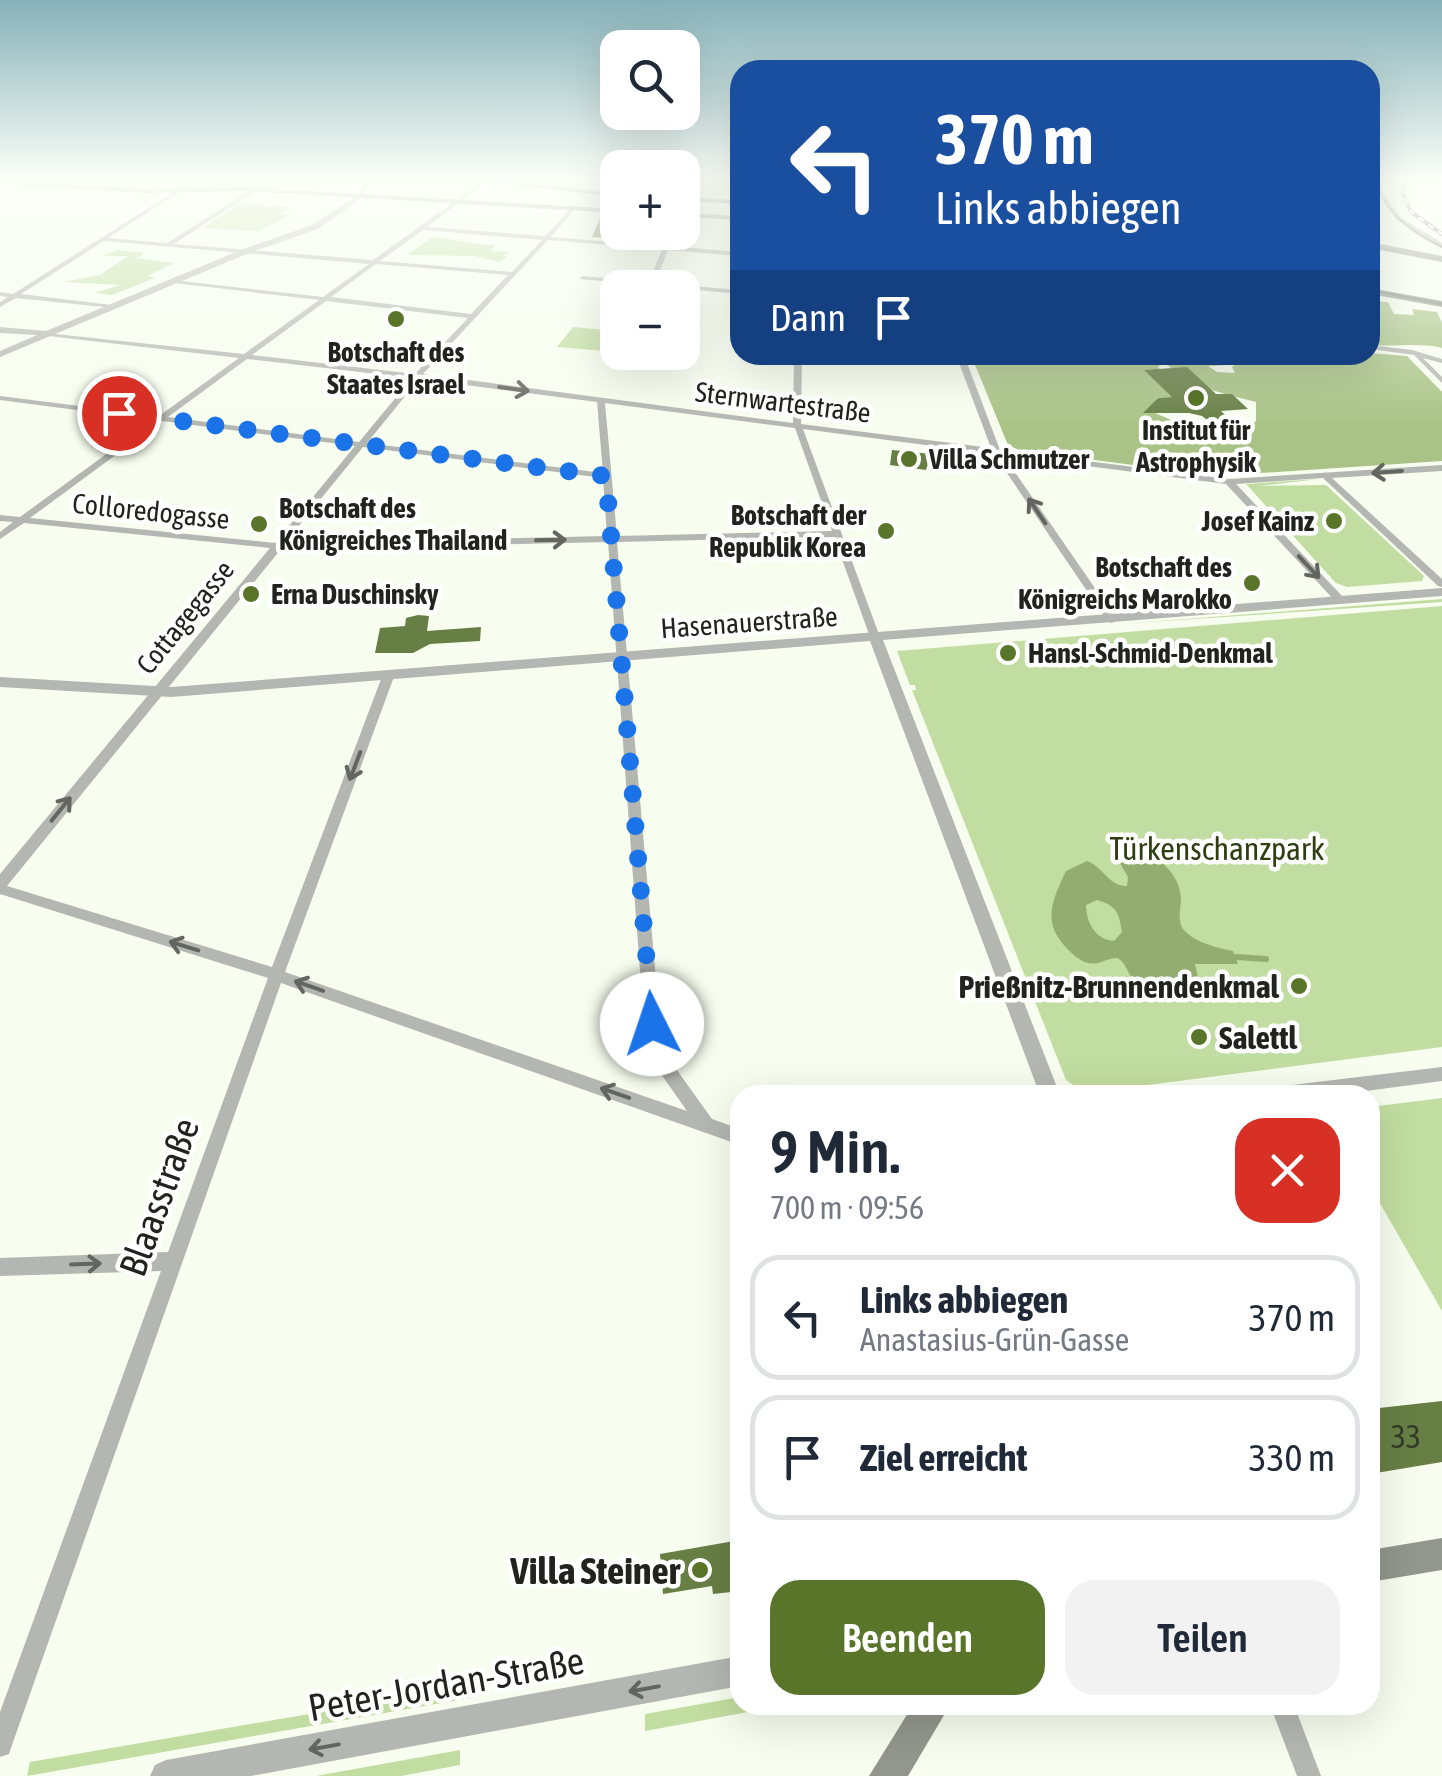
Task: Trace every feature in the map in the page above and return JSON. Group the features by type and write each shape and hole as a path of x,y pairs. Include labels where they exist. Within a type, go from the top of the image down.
{"main road":[{"path":"1380,292 1442,304"},
{"path":"1380,1564 1442,1554"},
{"path":"887,1776 926,1715"}],"street":[{"path":"0,305 73,261"},
{"path":"0,354 224,261"},
{"path":"359,261 513,274"},
{"name":"Cottagegasse","path":"0,887 416,376 525,261"},
{"path":"0,536 373,262"},
{"path":"582,278 600,280"},
{"path":"174,281 472,316"},
{"path":"700,288 730,291"},
{"path":"0,294 112,307"},
{"name":"Sternwartestraße","path":"0,330 416,376 1229,482 1442,468"},
{"path":"1380,348 1442,361"},
{"path":"1412,352 1442,381"},
{"path":"798,365 796,420 1046,1085"},
{"path":"964,365 997,452 1112,620"},
{"path":"0,398 606,476"},
{"path":"601,400 654,1038 669,1073 708,1125"},
{"path":"1325,476 1442,584"},
{"path":"1229,482 1340,600"},
{"name":"Colloredogasse","path":"0,518 274,546 838,534"},
{"name":"Hasenauerstraße","path":"0,682 156,692 1442,592"},
{"name":"Blaasstraße","path":"0,1746 389,674"},
{"path":"0,887 277,975 730,1133"},
{"path":"1355,1085 1442,1074"},
{"path":"0,1267 173,1261"},
{"name":"Peter-Jordan-Straße","path":"166,1776 730,1673"},
{"path":"1286,1715 1308,1776"}],"green space":[{"path":"121,261 174,263 147,276 155,278 112,295 94,293 121,285 64,282 100,275"},
{"path":"573,327 600,329 600,351 557,347"},
{"path":"1319,479 1259,486 1326,485 1424,576 1422,581 1347,587 1336,583 1246,484"},
{"path":"1442,599 1442,602 1122,624"},
{"name":"Türkenschanzpark","path":"1442,606 1442,1047 1147,1085 1073,1085 1066,1080 912,690 916,690 915,685 910,685 897,651"},
{"path":"1442,1098 1442,1311 1380,1203 1380,1106"},
{"path":"471,1686 470,1698 27,1776 30,1762"},
{"path":"730,1699 732,1715 645,1731 645,1714"},
{"path":"460,1750 460,1765 401,1776 316,1776"}],"shaded area":[{"path":"1380,302 1388,302 1394,314 1414,315 1412,309 1437,312 1442,323 1442,348 1380,345"},
{"path":"1380,354 1407,356 1442,392 1442,461 1216,476 1019,450 1008,445 975,365 1162,365 1158,366 1174,397 1156,398 1159,403 1148,410 1188,427 1216,433 1230,433 1256,421 1256,402 1210,389 1167,365 1228,365 1208,366 1217,372 1235,373 1232,367 1380,365"},
{"path":"1128,849 1164,864 1179,888 1183,929 1199,941 1233,951 1238,964 1195,964 1200,986 1192,997 1176,999 1144,989 1118,958 1092,964 1074,955 1057,935 1052,917 1054,899 1066,871 1087,861 1115,883 1127,886 1128,877 1117,858","holes":["1097,900 1104,902 1120,920 1122,932 1114,941 1097,933 1088,917 1086,905"]}],"building":[{"name":"Institut für Astrophysik","path":"1187,367 1216,394 1232,394 1248,409 1221,411 1249,438 1222,431 1202,416 1143,413 1158,398 1172,397 1144,370"},
{"name":"Villa Schmutzer","path":"892,450 931,454 926,470 890,465"},
{"path":"429,616 427,631 481,627 480,641 430,644 413,653 375,653 380,628 405,626 406,618"},
{"path":"1442,1401 1442,1462 1380,1472 1380,1408"},
{"name":"Villa Steiner","path":"730,1542 730,1592 713,1594 712,1586 663,1594 660,1554"}],"waterway":[{"path":"1236,957 1266,959"}],"tram line":[{"path":"1380,292 1442,304"}],"place":[{"name":"Botschaft des Staates Israel","path":"396,319"},
{"name":"Institut für Astrophysik","path":"1196,398"},
{"name":"Villa Schmutzer","path":"909,459"},
{"name":"Josef Kainz","path":"1334,521"},
{"name":"Botschaft des Königreiches Thailand","path":"259,524"},
{"name":"Botschaft der Republik Korea","path":"886,531"},
{"name":"Botschaft des Königreichs Marokko","path":"1252,583"},
{"name":"Erna Duschinsky","path":"251,594"},
{"name":"Hansl-Schmid-Denkmal","path":"1008,653"},
{"name":"Prießnitz-Brunnendenkmal","path":"1299,986"},
{"name":"Salettl","path":"1199,1037"},
{"name":"Villa Steiner","path":"700,1570"}],"route":[{"path":"119,413 606,476 652,1024"}]}
